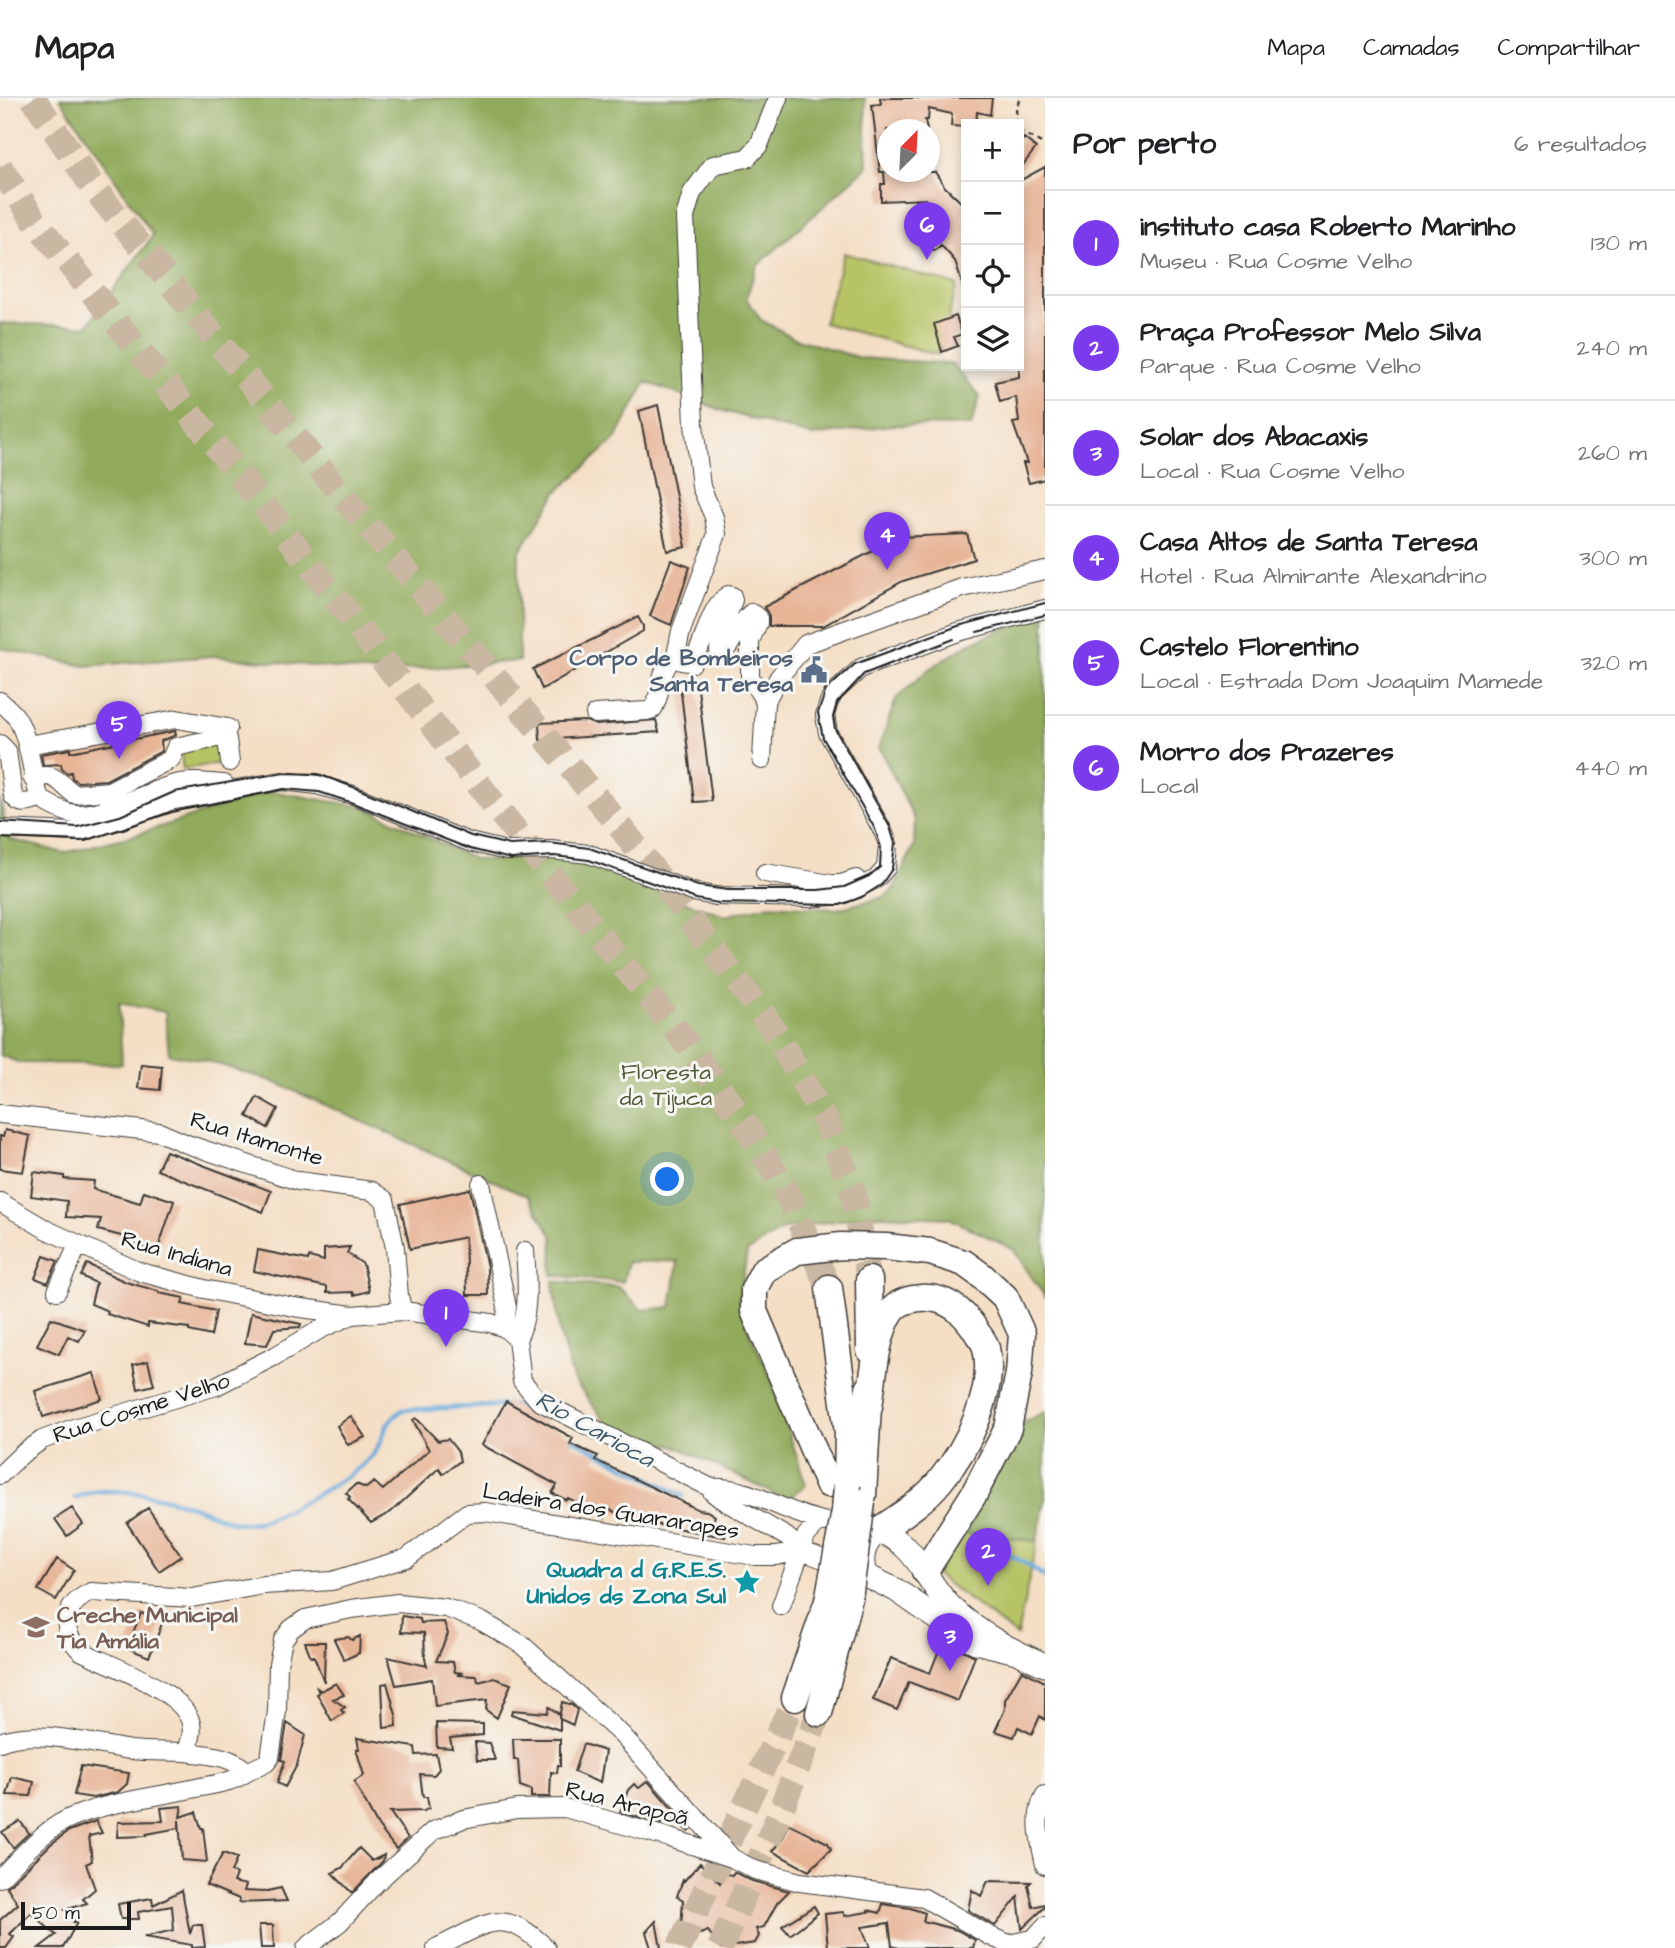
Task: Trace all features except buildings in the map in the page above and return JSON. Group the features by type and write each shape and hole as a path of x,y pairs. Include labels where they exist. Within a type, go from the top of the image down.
{"highway":[{"path":"846,1488 754,1311 754,1289 764,1270 797,1251 841,1246 886,1247 930,1252 964,1263 1005,1297 1023,1334 1019,1373 1011,1415 999,1448 968,1504 925,1571"},
{"path":"869,1280 869,1406"},
{"path":"795,1698 838,1599 837,1548 845,1511 848,1433 829,1288"},
{"path":"819,1713 838,1599 846,1488 869,1406 882,1331 892,1311 902,1302 934,1297 969,1318 986,1347 985,1397 976,1423 953,1464 939,1482 917,1504 878,1531"}],"main road":[{"path":"1013,1651 963,1636 896,1590 865,1575 862,1564 864,1547 878,1531 906,1546 934,1588 976,1629 1013,1651 1045,1665"},
{"path":"896,1590 912,1585 925,1571"}],"street":[{"path":"595,714 653,709 663,670 676,655 681,631 717,534 714,517 701,487 694,424 689,358 685,217 692,193 713,165 747,158 759,145 778,98"},
{"path":"762,760 765,702 779,677 806,644 962,588 1045,570"},
{"path":"676,655 681,661 692,663 714,611 723,598 732,596 719,649 724,652 728,648 744,619 751,613 758,617 750,641 750,677 765,702"},
{"path":"0,829 76,832 121,820 170,801 282,781 324,787 384,806 469,842 507,851 551,850 589,854 693,892 723,897 809,898 842,895 876,879 887,868 888,845 883,831 828,733 825,715 834,693 861,668 958,632 1045,609"},
{"path":"0,701 16,718 27,745 33,779 40,799"},
{"path":"27,745 177,719 228,728"},
{"path":"33,779 51,776 74,794 109,791 171,759 176,747 184,743 221,737 228,739 230,762"},
{"path":"0,744 7,751 13,796 16,800 23,803 40,799 70,814 82,815 129,802 177,784 193,782 251,786"},
{"path":"765,873 841,884 872,869 887,852"},
{"name":"Rua Itamonte","path":"0,1114 159,1132 298,1181 372,1191 385,1200 395,1248 403,1311"},
{"path":"481,1184 522,1381 539,1401 710,1488 721,1499 787,1537 802,1551 865,1575"},
{"name":"Rua Indiana","path":"0,1202 78,1245 139,1272 204,1289 294,1307 352,1315"},
{"path":"57,1291 78,1245"},
{"path":"511,1334 524,1328 527,1272 525,1251"},
{"name":"Rua Cosme Velho","path":"0,1475 42,1440 216,1386 352,1315 403,1311 491,1323 511,1334"},
{"path":"710,1488 721,1487 752,1494 820,1521 878,1531"},
{"name":"Ladeira dos Guararapes","path":"186,1752 191,1740 190,1720 169,1695 81,1651 69,1640 66,1626 69,1611 77,1598 91,1592 192,1598 264,1585 331,1581 407,1558 467,1513 485,1512 755,1556 776,1556 802,1551"},
{"path":"787,1537 797,1513"},
{"path":"781,1606 806,1536 820,1521"},
{"path":"0,1878 35,1843 74,1816 131,1800 232,1781 266,1763 270,1758 277,1711 278,1664 283,1640 291,1629 305,1619 398,1603 446,1608 481,1621 521,1644 622,1735 732,1858"},
{"path":"0,1742 9,1738 41,1737 134,1750 186,1752 229,1759 247,1772"},
{"path":"1045,1795 1038,1809 1038,1824 1045,1865"},
{"name":"Rua Arapoã","path":"306,1948 340,1922 377,1882 433,1830 463,1819 517,1809 565,1808 670,1838 732,1858 755,1870 800,1882 923,1898 990,1937 1008,1944 1033,1939 1045,1926"},
{"path":"436,1948 490,1923 509,1922 531,1933 546,1948"}],"path":[{"path":"1017,119 1016,109 1020,98"},
{"path":"1024,134 1045,145"}],"green space":[{"path":"60,98 865,98 867,167 757,266 746,298 761,320 794,338 860,358 952,364 980,396 971,426 891,425 813,436 727,412 646,382 616,439 557,492 519,553 519,661 373,672 214,656 85,666 0,648 0,323 87,326 153,235"},
{"path":"844,253 957,285 938,355 824,323"},
{"name":"Floresta da Tijuca","path":"1045,613 1045,1297 1013,1249 949,1218 874,1215 783,1229 747,1252 739,1301 750,1335 768,1370 806,1485 787,1500 682,1449 607,1424 573,1379 559,1330 553,1281 619,1287 642,1310 671,1307 678,1261 628,1262 623,1282 552,1275 553,1237 528,1196 272,1081 204,1060 169,1054 165,1012 119,1003 122,1064 20,1063 0,1055 0,799 9,839 64,853 132,836 270,791 364,807 476,860 575,858 649,889 725,916 770,905 837,909 884,897 893,890 914,846 915,820 879,747 896,699 928,670 969,644"},
{"path":"222,743 226,762 183,769 180,748"},
{"path":"1045,1412 1045,1500 1037,1541 960,1533 1024,1422"},
{"path":"960,1533 1037,1541 1017,1636 936,1575"}],"waterway":[{"name":"Rio Carioca","path":"75,1498 102,1491 134,1493 182,1503 235,1522 252,1523 304,1502 354,1471 374,1453 391,1419 403,1410 515,1405 540,1420"},
{"name":"Rio Carioca","path":"568,1437 683,1496"},
{"name":"Rio Carioca","path":"993,1552 1020,1560 1045,1577"}],"tunnel":[{"path":"33,98 93,187 345,499 619,825 772,1027 828,1126 853,1192 869,1280"},
{"path":"0,167 34,220 270,513 496,807 686,1043 741,1118 784,1187 829,1288"},
{"path":"679,1948 795,1698"},
{"path":"720,1948 775,1825 819,1713"}],"tram line":[{"path":"0,822 77,827 120,816 174,792 282,773 318,774 471,836 510,845 549,843 589,848 698,886 728,890 818,890 844,887 869,876 880,867 881,847 875,829 823,738 818,713 826,690 855,664 958,626 1045,603"},
{"path":"977,632 1045,615"},
{"path":"0,838 85,841 172,812 284,789 319,792 470,849 511,859 554,856 589,860 696,899 718,903 840,905 862,897 881,885 892,869 895,843 890,827 835,729 833,717 837,703 864,674 954,639"}],"place":[{"name":"Morro dos Prazeres","path":"927,260"},
{"name":"Casa Altos de Santa Teresa","path":"887,570"},
{"name":"Corpo de Bombeiros Santa Teresa","path":"814,670"},
{"name":"Castelo Florentino","path":"119,759"},
{"name":"instituto casa Roberto Marinho","path":"446,1347"},
{"name":"Quadra d G.R.E.S. Unidos ds Zona Sul","path":"747,1582"},
{"name":"Praça Professor Melo Silva","path":"988,1586"},
{"name":"Creche Municipal Tia Amália","path":"36,1627"},
{"name":"Solar dos Abacaxis","path":"950,1671"}]}
